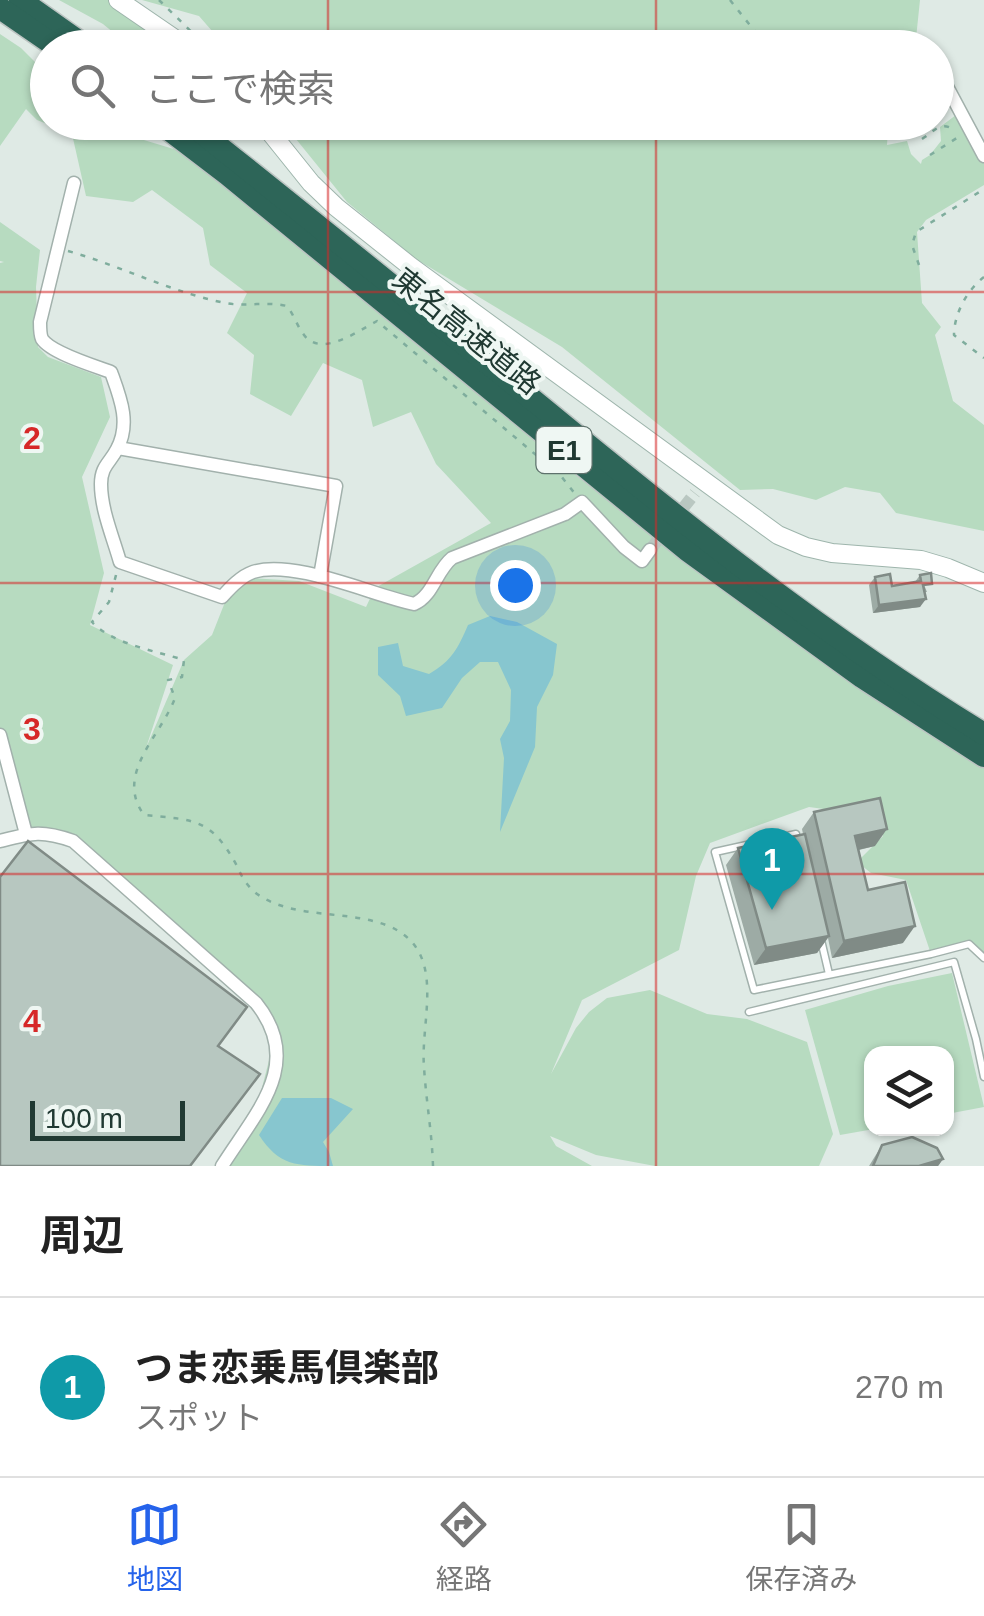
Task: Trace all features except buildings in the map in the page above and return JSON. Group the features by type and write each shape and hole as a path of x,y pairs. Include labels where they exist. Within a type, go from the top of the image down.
{"highway":[{"path":"20,0 62,30"},
{"path":"0,8 32,30"},
{"name":"東名高速道路","path":"183,140 687,550 848,667 984,756"},
{"name":"東名高速道路","path":"211,140 698,535 872,663 984,734"}],"street":[{"path":"118,0 162,30"},
{"path":"954,108 965,133 984,156"},
{"path":"276,140 336,207 700,488 778,535 806,546 832,553 921,560 984,583"},
{"path":"74,184 40,334 56,350 112,372 124,408 118,448 105,463 101,481 102,501 120,562 222,597 252,572 277,570 320,576 414,604 422,600 452,558 554,518 582,502 624,548 642,560 650,550"},
{"path":"118,448 336,486 320,576"},
{"path":"0,735 26,834"},
{"path":"0,841 50,833 73,840 256,1003 269,1019 279,1056 275,1075 222,1166"}],"lane":[{"path":"800,851 796,834 716,852 754,990 969,944 984,958"},
{"path":"821,939 829,974"},
{"path":"748,1012 954,962 980,1038 984,1077"}],"path":[{"path":"159,0 190,30"},
{"path":"730,0 754,30"},
{"path":"954,128 965,133"},
{"path":"930,156 965,133"},
{"path":"919,266 912,245 916,232 984,189"},
{"path":"57,248 224,302 287,306 312,342 326,345 377,321 562,476 582,502"},
{"path":"984,277 972,286 954,322 954,335 984,358"},
{"path":"120,562 109,602 92,622 100,631 184,660 182,677 168,680 175,698 170,713 142,756 133,798 144,815 201,823 215,834 245,882 258,895 278,904 387,925 412,942 428,976 423,1064 433,1166"}],"green space":[{"path":"59,0 109,0 152,30 110,30"},
{"path":"142,0 920,0 917,30 211,30 199,16"},
{"path":"0,34 30,57 30,113 26,109 0,146"},
{"path":"954,116 984,162 984,185 926,220 917,232 922,303 941,327 935,335 953,401 984,425 984,531 896,513 880,493 845,487 816,500 773,489 740,490 562,347 416,259 347,202 297,140 887,140 887,145 907,141 911,154 921,164 941,140 954,140"},
{"path":"73,140 144,140 177,150 710,581 863,688 984,762 984,958 969,944 931,954 906,880 871,873 857,862 883,836 868,815 809,807 710,843 696,876 679,950 582,1000 551,1074 576,1028 607,998 650,990 707,1014 747,1019 807,1042 833,1134 819,1166 655,1166 596,1155 550,1136 556,1146 592,1166 222,1166 256,1111 275,1037 224,975 73,841 26,834 0,735 0,263 4,262 0,261 0,222 40,250 36,287 38,347 48,357 101,377 110,417 82,477 104,573 90,625 173,665 146,748 184,660 212,635 227,597 250,578 299,581 366,607 375,588 491,523 436,464 411,412 373,427 362,380 323,363 291,416 250,394 254,355 227,333 247,293 210,265 203,228 152,190 133,202 86,196"},
{"path":"952,973 984,1107 954,1113 954,1046 864,1046 864,1131 840,1135 805,1010 888,986"}],"water":[{"path":"490,616 517,622 557,644 553,675 537,707 535,747 500,832 504,758 500,739 510,721 511,690 498,662 480,662 462,678 442,708 406,716 400,696 378,675 378,647 398,643 403,666 429,674 453,653 468,625"},
{"path":"282,1098 331,1098 353,1109 323,1142 333,1166 290,1162 266,1145 259,1135"}],"tunnel":[{"path":"650,550 695,493"}],"place":[{"name":"つま恋乗馬倶楽部","path":"772,910"}]}
